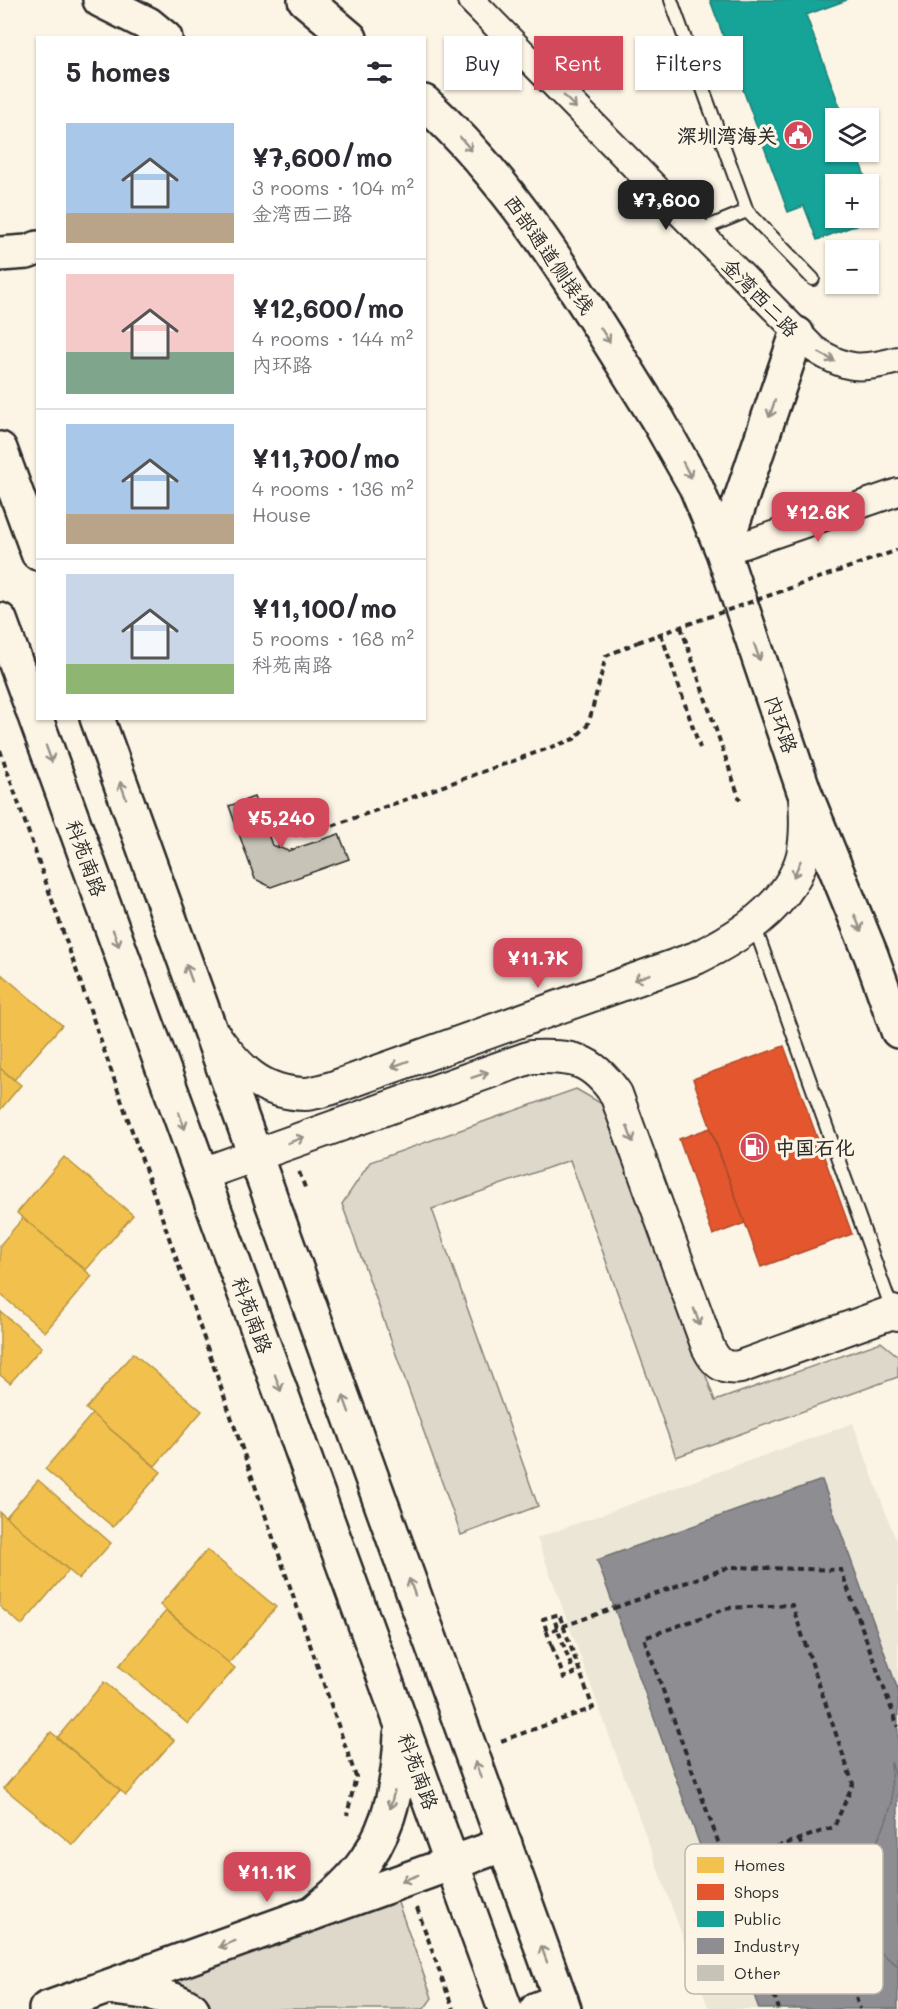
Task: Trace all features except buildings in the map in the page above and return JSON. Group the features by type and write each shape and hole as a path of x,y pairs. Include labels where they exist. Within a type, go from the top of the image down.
{"main road":[{"path":"100,0 148,24 163,36"},
{"path":"305,0 348,36"},
{"name":"西部通道侧接线","path":"426,104 452,128 519,207 579,295 658,420"},
{"path":"0,254 27,252 36,249"},
{"path":"723,552 797,334"},
{"name":"内环路","path":"658,420 696,487 723,552 804,791 871,955 898,1031"},
{"path":"0,449 36,548"},
{"name":"科苑南路","path":"0,620 36,719"},
{"name":"科苑南路","path":"36,720 505,2009"},
{"path":"98,720 505,1844 554,2006"},
{"path":"313,1913 342,1888 366,1860 382,1832 399,1772 401,1721"},
{"path":"46,2009 505,1844"},
{"path":"108,1987 154,1992 180,2001 192,2009"}],"street":[{"name":"金湾西二路","path":"471,0 814,349 832,360 850,366 872,366 898,360"},
{"path":"723,552 898,492"},
{"path":"209,1028 233,1061 252,1078 275,1089 306,1094 332,1088 696,958 729,942 753,924 776,902 792,880 802,856 807,826 804,791"},
{"path":"202,1174 531,1057 559,1056 581,1061 603,1076 616,1094 708,1347 720,1365 730,1368 740,1367 895,1313"}],"lane":[{"path":"671,0 747,211 813,279"},
{"path":"698,232 747,211"},
{"path":"753,924 895,1313"}],"path":[{"path":"279,847 286,834 304,836 574,739 587,726 606,656 638,642 898,550"},
{"path":"681,627 740,800"},
{"path":"661,634 700,748"},
{"path":"0,750 356,1777 348,1815"},
{"path":"548,1632 730,1567 842,1570 898,1727"},
{"path":"721,1844 644,1638 728,1608 792,1605 853,1784 834,1827 785,1844"},
{"path":"497,1743 593,1708 559,1614 543,1619 564,1678 574,1674 553,1616"},
{"path":"799,1839 801,1844"},
{"path":"406,1879 453,2009"},
{"path":"774,1994 779,2009"},
{"path":"855,1994 860,2009"}],"shaded area":[{"path":"576,1089 609,1108 715,1401 881,1342 898,1356 898,1377 676,1457 570,1160 432,1209 538,1506 461,1535 342,1204 370,1162"},
{"path":"853,1423 898,1546 898,2009 709,2009 704,1994 883,1994 883,1844 685,1844 685,1943 537,1538"},
{"path":"397,1900 432,1998 424,2009 211,2009 198,1997 172,1982"}],"place":[{"name":"深圳湾海关","path":"798,135"},
{"name":"中国石化","path":"754,1147"}]}
